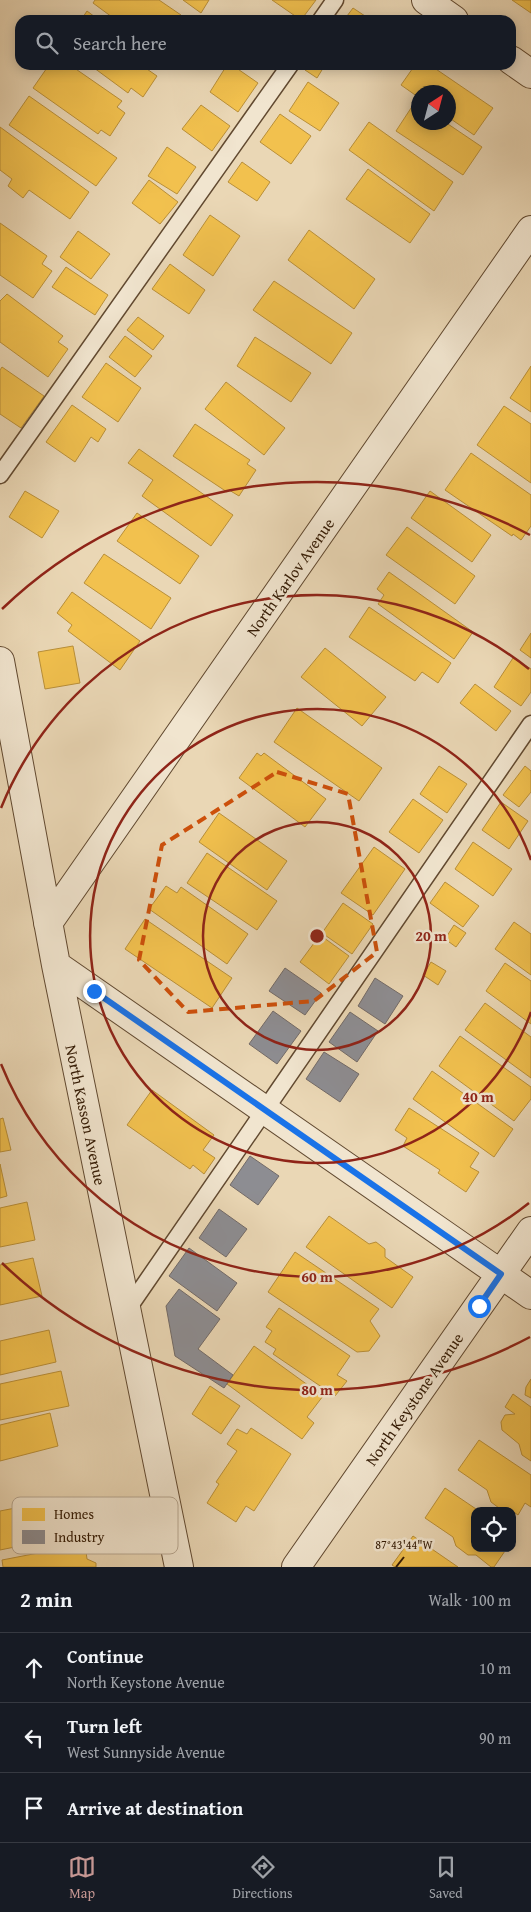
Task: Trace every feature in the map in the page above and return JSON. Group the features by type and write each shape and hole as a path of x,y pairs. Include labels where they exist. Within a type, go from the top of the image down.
{"street":[{"path":"426,0 447,15"},
{"path":"516,64 531,74"},
{"name":"North Karlov Avenue","path":"48,923 531,230"},
{"name":"North Kasson Avenue","path":"0,662 56,965 165,1497"},
{"path":"56,965 531,1296"},
{"name":"North Keystone Avenue","path":"296,1567 531,1230"},
{"name":"North Kasson Avenue","path":"176,1554 179,1567"}],"lane":[{"path":"324,15 335,0"},
{"path":"0,476 286,70"},
{"path":"126,1310 531,724"}],"highlighted area":[{"path":"277,772 348,794 377,952 314,1001 188,1012 139,960 162,845"}],"building: Homes":[{"path":"95,0 159,0 181,15 109,15 93,3"},
{"path":"183,0 209,0 201,13"},
{"path":"272,0 316,0 305,15 294,15"},
{"path":"512,0 531,0 531,13"},
{"path":"353,8 364,15 348,15"},
{"path":"87,11 92,15 84,15"},
{"path":"46,70 77,70 122,101 117,107 125,113 110,136 101,130 98,134 33,88"},
{"path":"97,70 148,70 157,76 143,97 131,88 128,93"},
{"path":"224,70 239,70 258,83 238,112 210,92"},
{"path":"305,70 322,70 317,78"},
{"path":"412,70 437,70 493,108 474,135 456,123 456,85 411,85 411,92 401,85"},
{"path":"308,82 339,103 320,131 289,111"},
{"path":"29,96 117,158 96,186 9,125"},
{"path":"201,105 230,126 212,151 182,129"},
{"path":"411,108 411,130 456,129 482,147 463,175 396,131"},
{"path":"280,114 311,136 291,164 260,142"},
{"path":"369,122 453,182 434,211 349,150"},
{"path":"0,127 89,192 70,219 29,190 23,198 8,186 12,179 0,170"},
{"path":"167,147 196,167 177,194 148,176"},
{"path":"242,162 270,182 257,201 228,182"},
{"path":"368,169 430,214 410,243 346,199"},
{"path":"149,180 178,202 160,224 132,203"},
{"path":"210,215 240,236 213,276 183,255"},
{"path":"0,223 47,256 42,264 52,271 33,298 0,275"},
{"path":"309,230 375,279 354,309 288,260"},
{"path":"78,231 110,254 91,279 60,257"},
{"path":"170,264 205,290 189,314 152,289"},
{"path":"66,267 108,295 95,315 52,287"},
{"path":"274,281 352,333 331,364 253,310"},
{"path":"7,294 63,336 58,342 68,349 48,377 0,342 0,301"},
{"path":"138,317 164,336 153,350 127,330"},
{"path":"125,336 152,356 135,377 109,357"},
{"path":"255,337 311,373 291,402 237,366"},
{"path":"106,363 141,388 118,422 82,397"},
{"path":"531,366 531,412 510,398"},
{"path":"2,367 44,396 21,428 0,414 0,370"},
{"path":"226,382 285,428 264,455 205,409"},
{"path":"72,405 106,429 98,442 91,437 75,462 46,442"},
{"path":"504,406 531,424 531,483 477,445"},
{"path":"195,424 250,460 247,464 256,470 239,496 229,490 227,492 173,456"},
{"path":"139,449 233,515 211,546 142,496 153,480 128,463"},
{"path":"471,453 531,495 531,526 521,540 513,534 512,536 445,490"},
{"path":"25,491 59,511 42,538 9,517"},
{"path":"430,491 491,535 472,562 411,518"},
{"path":"137,513 199,556 180,584 117,541"},
{"path":"407,527 475,576 455,604 386,555"},
{"path":"104,554 171,598 151,629 84,583"},
{"path":"389,572 473,632 454,659 378,604 384,595 377,589"},
{"path":"72,592 140,641 120,670 68,631 72,625 57,613"},
{"path":"369,607 451,663 438,683 422,672 415,681 349,637"},
{"path":"531,633 531,658 520,650"},
{"path":"73,646 80,683 45,689 38,652"},
{"path":"325,648 386,697 362,726 301,677"},
{"path":"513,658 531,669 531,692 521,706 494,687"},
{"path":"475,684 511,711 496,731 460,703"},
{"path":"297,708 382,768 359,801 274,742"},
{"path":"257,753 261,756 264,753 326,799 305,827 239,778"},
{"path":"439,766 467,784 447,813 420,794"},
{"path":"525,766 531,771 531,792 519,807 503,795"},
{"path":"413,799 443,820 419,853 389,832"},
{"path":"501,802 528,821 509,849 482,830"},
{"path":"219,813 287,861 267,890 199,842"},
{"path":"473,842 512,869 493,896 455,869"},
{"path":"374,847 405,869 373,915 341,893"},
{"path":"207,853 277,901 257,930 187,883"},
{"path":"445,882 479,906 463,927 430,903"},
{"path":"166,886 177,893 181,887 248,934 227,964 149,909"},
{"path":"343,903 373,924 352,954 322,933"},
{"path":"145,919 232,978 212,1008 125,949"},
{"path":"514,922 531,934 531,975 495,949"},
{"path":"454,925 466,933 456,947 445,939"},
{"path":"320,935 349,956 329,984 300,962"},
{"path":"431,962 446,971 438,985 423,975"},
{"path":"505,963 531,981 531,1024 486,991"},
{"path":"485,1003 531,1037 531,1078 465,1030"},
{"path":"460,1036 531,1087 531,1099 514,1121 439,1066"},
{"path":"432,1071 513,1129 494,1157 413,1099"},
{"path":"152,1090 214,1135 203,1150 215,1158 204,1174 193,1165 190,1169 127,1125"},
{"path":"409,1108 479,1153 470,1167 479,1172 466,1192 438,1173 440,1170 403,1146 407,1138 395,1130"},
{"path":"3,1118 11,1150 0,1152 0,1119"},
{"path":"0,1164 7,1196 0,1198"},
{"path":"27,1202 35,1240 0,1247 0,1208"},
{"path":"329,1216 369,1244 376,1242 385,1249 385,1257 413,1277 392,1308 306,1247"},
{"path":"295,1252 379,1309 370,1321 380,1336 369,1351 357,1352 268,1292"},
{"path":"33,1258 42,1296 0,1305 0,1265"},
{"path":"279,1308 350,1356 337,1375 347,1381 335,1396 273,1354 276,1349 265,1342 272,1331 266,1327"},
{"path":"49,1330 56,1362 0,1375 0,1341"},
{"path":"254,1346 323,1396 307,1417 314,1423 302,1439 227,1384"},
{"path":"61,1371 69,1406 0,1420 0,1384"},
{"path":"531,1379 531,1398 525,1395 526,1387"},
{"path":"210,1386 240,1406 221,1434 192,1414"},
{"path":"513,1394 531,1407 531,1461 522,1455 519,1444 502,1430 501,1422 505,1415 515,1414 505,1407"},
{"path":"50,1413 58,1446 0,1461 0,1425"},
{"path":"251,1428 291,1454 254,1511 246,1506 236,1522 207,1503 219,1484 216,1482 237,1451 227,1444 237,1429 247,1434"},
{"path":"479,1440 531,1475 531,1507 525,1503 518,1515 516,1514 516,1507 498,1507 491,1502 487,1490 458,1470"},
{"path":"445,1488 473,1507 471,1507 471,1552 504,1552 494,1567 491,1567 476,1555 468,1555 456,1546 453,1537 425,1518"},
{"path":"12,1509 12,1548 0,1550 0,1511"},
{"path":"413,1536 458,1567 395,1567 392,1565"},
{"path":"33,1554 86,1554 87,1559 96,1563 96,1567 3,1567 2,1560"}],"building: Industry":[{"path":"285,968 321,993 305,1015 269,991"},
{"path":"375,978 403,996 385,1024 358,1006"},
{"path":"273,1011 301,1031 277,1064 249,1044"},
{"path":"350,1012 378,1031 357,1062 329,1042"},
{"path":"324,1052 359,1074 340,1102 306,1079"},
{"path":"250,1156 279,1176 258,1205 230,1185"},
{"path":"219,1209 247,1229 226,1257 199,1238"},
{"path":"189,1248 237,1283 217,1311 169,1276"},
{"path":"179,1289 220,1319 198,1349 233,1375 224,1388 175,1356 166,1306"}],"route":[{"path":"94,991 501,1274 479,1306"}]}
